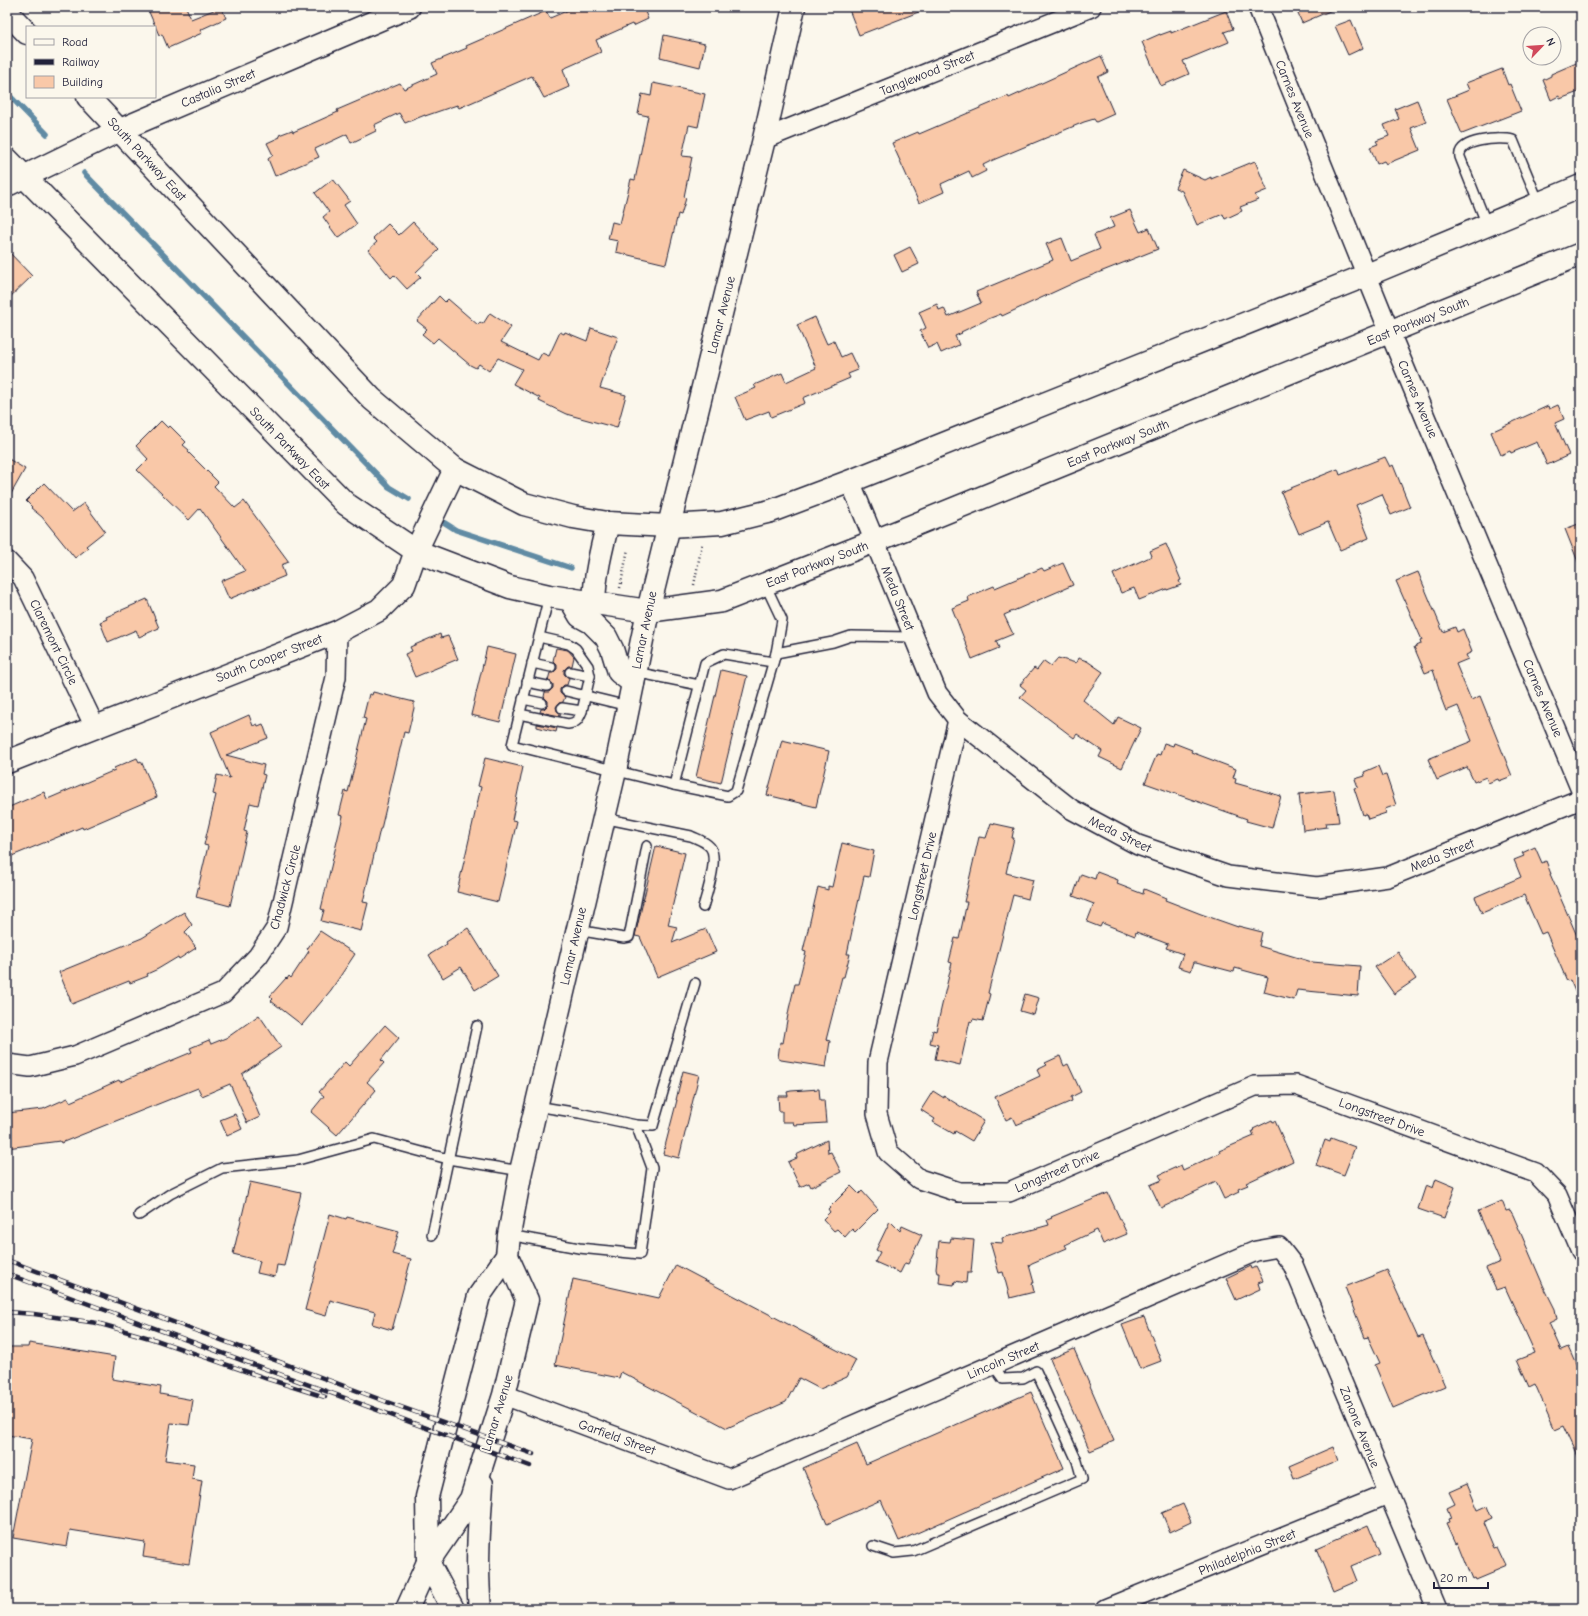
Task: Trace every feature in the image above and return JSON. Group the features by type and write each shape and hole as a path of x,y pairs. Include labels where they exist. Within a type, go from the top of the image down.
{"main road":[{"name":"Castalia Street","path":"16,181 120,130 409,7"},
{"name":"Lamar Avenue","path":"428,1562 427,1497 479,1296 508,1245 535,1106 615,771 648,611 764,140 794,7"},
{"path":"7,12 26,32"},
{"name":"South Parkway East","path":"89,98 372,399 455,470 524,504 573,517 608,523 669,526"},
{"name":"South Parkway East","path":"7,159 16,181 346,504 416,551 510,587 560,597 648,611"},
{"path":"669,526 722,523 771,511 850,481 1366,275 1581,186"},
{"name":"East Parkway South","path":"648,611 722,601 875,541 1390,333 1581,254"},
{"name":"South Cooper Street","path":"7,762 337,632 379,610 404,585 416,551 455,470"},
{"path":"594,602 598,560 608,523"},
{"path":"560,597 580,616 590,622 606,637 612,649 619,672 634,678"},
{"name":"Lamar Avenue","path":"407,1609 428,1562 471,1499 504,1395 527,1300 508,1245"},
{"path":"480,1609 478,1539 483,1460"},
{"path":"428,1562 453,1609"}],"street":[{"name":"Tanglewood Street","path":"764,140 1091,7"},
{"name":"Carnes Avenue","path":"1258,7 1366,275 1581,790"},
{"name":"Meda Street","path":"850,481 937,693 958,720 1071,809 1138,845 1228,876 1318,887 1388,877 1581,799"},
{"name":"Claremont Circle","path":"7,561 23,578 95,727"},
{"name":"Chadwick Circle","path":"7,1064 30,1067 75,1056 223,993 258,956 277,927 336,677 337,632"},
{"name":"Longstreet Drive","path":"958,720 878,1062 877,1114 888,1152 919,1179 959,1192 1009,1192 1255,1086 1296,1085 1536,1173 1557,1195 1581,1251"},
{"name":"Lincoln Street","path":"729,1479 1256,1251 1279,1247"},
{"name":"Zanone Avenue","path":"1279,1247 1293,1265 1436,1609"},
{"name":"Garfield Street","path":"504,1395 729,1479"},
{"name":"Philadelphia Street","path":"1105,1609 1388,1494"}],"lane":[{"path":"1487,225 1460,157 1461,148 1468,144 1488,139 1507,138 1513,140 1539,203"},
{"path":"560,597 539,637 512,745 674,785 728,796 736,791 774,657 782,620 765,584"},
{"path":"674,785 705,663 724,654 774,657 851,636 914,637"},
{"path":"519,714 574,724 579,719 586,696 590,676 588,666 576,649 569,644 539,637"},
{"path":"532,663 551,667"},
{"path":"570,672 590,676"},
{"path":"634,678 699,685"},
{"path":"527,682 547,686"},
{"path":"566,691 628,706"},
{"path":"523,699 542,703"},
{"path":"562,708 582,711"},
{"path":"603,818 691,836 704,841 711,847 714,859 703,907"},
{"path":"577,930 624,938 629,937 647,846"},
{"path":"535,1106 579,1113 636,1125 653,1126 695,983"},
{"path":"432,1235 477,1026"},
{"path":"508,1245 579,1248 640,1254 652,1168 636,1125"},
{"path":"139,1214 170,1194 222,1168 298,1160 374,1139 448,1159 521,1172"},
{"path":"873,1546 894,1553 913,1550 1082,1478 1077,1461 1036,1371 1023,1378 1003,1379 993,1365"}],"path":[{"path":"694,587 702,542"},
{"path":"620,588 628,548"}],"building":[{"path":"149,7 186,7 191,19 221,7 226,18 200,30 202,33 168,48 162,34 159,35 149,12"},
{"path":"576,7 643,7 648,19 633,26 632,24 596,40 601,52 563,69 569,87 544,98 532,76 459,108 457,105 405,123 399,113 374,125 376,131 351,143 347,134 315,149 319,157 275,176 268,159 273,155 267,143 280,137 279,135 292,130 293,132 338,112 337,110 400,83 404,89 437,74 432,63 467,48 466,46 546,11 550,18"},
{"path":"848,7 929,7 929,8 859,35"},
{"path":"1295,7 1339,7 1302,23"},
{"path":"1226,11 1233,29 1224,32 1229,42 1183,61 1189,74 1161,86 1142,42 1160,34 1171,31 1171,33"},
{"path":"1351,20 1363,48 1348,55 1335,26"},
{"path":"664,35 705,44 700,67 660,57"},
{"path":"1101,56 1108,72 1098,77 1114,114 1096,122 1094,119 1084,122 993,160 983,165 986,171 972,178 969,171 941,184 944,192 919,203 892,143 918,132 919,134 1008,96 1009,98"},
{"path":"1581,61 1581,91 1560,99 1559,96 1551,100 1543,80 1551,76 1551,74"},
{"path":"1502,69 1521,111 1462,134 1447,99 1469,90 1466,83"},
{"path":"653,83 705,94 698,127 689,125 682,156 692,157 684,197 686,198 681,215 678,214 666,264 616,252 618,241 608,239 612,222 620,224 631,179 635,180 648,116 638,114 642,94 651,96"},
{"path":"1417,100 1426,122 1411,128 1420,150 1386,164 1384,161 1377,164 1370,147 1378,144 1376,141 1389,136 1384,125 1399,119 1395,109"},
{"path":"1255,161 1267,190 1255,195 1258,200 1240,207 1242,211 1225,219 1223,214 1197,225 1182,191 1175,188 1183,170 1205,180"},
{"path":"333,179 350,201 344,205 357,224 338,238 323,217 329,212 315,193"},
{"path":"1130,210 1140,232 1149,228 1158,249 1080,280 1002,316 1001,314 988,319 955,336 959,345 941,353 937,344 928,348 920,331 926,328 919,312 937,304 939,310 944,308 948,317 981,303 976,292 1053,260 1046,244 1062,238 1071,261 1100,249 1094,235 1114,227 1110,218"},
{"path":"413,222 439,250 416,272 421,277 407,289 394,275 391,278 368,250 377,242 373,238 388,224 399,235"},
{"path":"910,247 919,264 902,272 894,255"},
{"path":"7,250 32,276 7,300"},
{"path":"439,296 445,302 448,299 478,325 480,322 483,324 490,313 511,327 501,342 538,360 542,353 549,356 560,332 564,334 565,332 587,341 591,328 618,337 600,388 626,395 617,428 566,414 539,401 540,398 513,384 522,369 498,358 489,371 479,364 476,368 470,365 438,338 433,343 422,334 427,329 417,321"},
{"path":"815,317 827,344 834,341 841,357 850,353 858,370 848,374 850,378 803,398 805,403 771,417 769,411 745,420 735,397 756,388 754,385 782,373 786,382 816,368 797,325"},
{"path":"1558,405 1564,419 1555,423 1569,455 1547,465 1537,442 1511,453 1510,451 1501,455 1491,432 1548,406 1549,409"},
{"path":"161,421 168,428 170,426 186,442 183,445 189,450 188,452 218,482 214,486 235,508 244,501 289,562 281,565 285,576 229,599 221,581 245,571 200,508 189,520 137,470 148,459 136,446"},
{"path":"1385,457 1390,467 1393,465 1410,507 1391,515 1382,494 1356,505 1369,538 1340,550 1328,522 1299,534 1281,492 1338,469 1340,475"},
{"path":"7,458 25,469 7,501"},
{"path":"44,483 72,512 84,503 105,531 86,546 88,548 75,558 42,517 31,508 32,507 26,501"},
{"path":"1581,523 1581,567 1580,567 1565,529"},
{"path":"1166,544 1181,580 1179,581 1181,585 1139,600 1134,588 1121,593 1113,574 1152,556 1150,551"},
{"path":"1063,563 1073,585 1004,615 1013,634 996,641 999,648 972,659 952,608 969,601 968,597 994,586 995,588 1042,568 1044,571"},
{"path":"1418,572 1443,632 1455,627 1457,632 1463,629 1472,652 1466,655 1468,659 1456,664 1471,700 1480,696 1512,776 1488,783 1486,777 1474,782 1467,767 1437,780 1428,759 1472,741 1458,706 1446,711 1433,670 1425,673 1414,647 1421,644 1420,641 1422,640 1396,581"},
{"path":"147,599 159,628 139,637 136,630 108,642 100,622 107,619 106,617"},
{"path":"440,634 441,638 448,636 458,659 415,677 405,654 412,651 410,647"},
{"path":"487,647 516,654 500,722 471,715"},
{"path":"556,648 568,650 574,657 572,666 568,666 564,670 564,674 569,678 567,685 564,685 560,689 560,693 565,697 563,702 559,703 556,707 557,711 561,714 560,716 540,712 541,709 544,709 548,705 548,701 544,697 545,692 549,692 553,688 553,684 548,680 550,673 553,673 557,669 557,665 553,661"},
{"path":"1058,658 1076,663 1078,658 1087,661 1103,672 1083,700 1114,725 1118,717 1141,728 1122,768 1099,757 1102,751 1077,734 1074,738 1020,697 1026,690 1020,685 1034,668 1037,670 1044,661 1051,666"},
{"path":"721,670 747,676 721,783 696,777"},
{"path":"373,692 414,702 414,708 408,733 404,732 380,829 363,902 368,903 361,931 321,921 324,910 321,909 343,816 339,815 345,791 348,792 366,719 363,718 369,694 372,695"},
{"path":"249,715 253,726 263,724 268,738 226,755 264,765 262,774 265,775 258,805 250,803 244,831 247,832 230,906 196,897 208,846 204,845 216,795 213,794 217,775 230,778 211,732"},
{"path":"537,724 557,728 556,732 537,727"},
{"path":"782,740 829,751 816,807 767,795"},
{"path":"1164,743 1173,746 1174,743 1192,750 1191,752 1236,769 1233,778 1236,779 1235,783 1281,796 1272,828 1246,821 1247,819 1145,783 1157,754 1160,755"},
{"path":"137,758 139,762 141,761 157,797 83,829 82,827 7,858 7,808 44,792 47,799 50,798 115,770 114,768"},
{"path":"485,758 523,767 512,820 517,821 498,902 457,892 481,787 478,786"},
{"path":"1378,766 1382,776 1386,775 1396,805 1385,809 1386,813 1368,819 1366,814 1363,815 1354,788 1358,787 1355,779 1365,776 1364,772"},
{"path":"1334,790 1339,822 1326,823 1327,827 1303,830 1299,794"},
{"path":"991,823 1014,828 1012,838 1014,838 1006,873 1033,880 1028,899 1013,895 988,993 990,994 983,1021 973,1019 972,1022 970,1021 960,1065 935,1059 938,1045 930,1043 933,1030 936,1031 952,963 949,962 955,938 959,939 967,902 964,902 979,837 986,838"},
{"path":"842,843 874,851 869,877 864,876 847,954 850,954 844,977 842,977 826,1040 830,1041 826,1067 781,1060 778,1058 780,1042 783,1043 795,984 798,984 806,952 803,951 818,887 828,890 828,886 832,887"},
{"path":"656,846 685,853 668,925 677,927 672,943 706,929 716,952 657,977 640,937 635,936"},
{"path":"1535,847 1542,863 1546,861 1550,874 1581,945 1581,1005 1570,980 1567,981 1546,932 1541,934 1524,895 1482,913 1475,897 1521,877 1514,860 1524,856 1522,853"},
{"path":"1097,872 1118,880 1117,884 1143,894 1144,889 1166,898 1165,900 1201,914 1238,927 1262,932 1259,946 1312,962 1360,966 1358,996 1297,990 1294,1000 1264,992 1268,977 1235,968 1234,972 1196,962 1194,962 1191,971 1178,967 1183,954 1166,948 1168,944 1136,932 1135,936 1102,923 1100,927 1087,922 1094,904 1073,896 1081,874 1095,879"},
{"path":"184,912 192,925 185,932 196,948 179,959 178,957 147,974 148,976 130,983 129,981 72,1004 59,972 142,938"},
{"path":"468,928 498,976 475,990 461,967 443,978 429,955 447,944 446,942"},
{"path":"320,931 355,954 331,990 302,1025 271,1001 273,999 270,996 286,978 287,979 289,976 291,978 309,951 307,949"},
{"path":"1398,952 1416,979 1394,994 1375,967"},
{"path":"1025,994 1039,998 1034,1015 1020,1011"},
{"path":"259,1015 281,1047 242,1074 260,1117 247,1123 230,1084 202,1096 198,1088 61,1143 60,1141 7,1148 7,1113 43,1109 68,1098 70,1102 119,1080 120,1082 192,1052 190,1048 209,1040 211,1044 228,1037"},
{"path":"385,1025 399,1038 381,1060 384,1063 367,1082 376,1090 337,1135 311,1112 324,1096 319,1092 345,1062 349,1066"},
{"path":"1060,1056 1064,1066 1068,1064 1081,1092 1071,1097 1072,1101 1016,1125 1012,1117 1006,1120 995,1097 1040,1076 1037,1070 1047,1065 1045,1063"},
{"path":"683,1071 699,1075 679,1158 663,1154"},
{"path":"819,1089 820,1100 824,1100 826,1123 794,1125 793,1122 782,1122 782,1111 779,1111 778,1096 788,1096 787,1092 791,1091"},
{"path":"933,1091 944,1098 944,1096 984,1121 972,1141 955,1131 954,1134 933,1122 935,1119 921,1110"},
{"path":"235,1114 242,1129 227,1136 220,1120"},
{"path":"1272,1120 1273,1122 1275,1121 1293,1161 1246,1183 1248,1185 1238,1189 1239,1192 1224,1199 1216,1182 1161,1208 1150,1185 1162,1180 1159,1175 1181,1165 1183,1170 1220,1153 1219,1151 1254,1136 1252,1131 1254,1130 1253,1129"},
{"path":"1331,1138 1355,1147 1344,1175 1316,1165 1325,1140 1330,1142"},
{"path":"827,1140 828,1153 831,1152 841,1172 811,1187 809,1183 800,1187 788,1162 797,1158 796,1155"},
{"path":"1436,1179 1455,1187 1444,1218 1418,1209 1426,1185 1433,1188"},
{"path":"250,1182 301,1193 284,1266 277,1265 275,1277 257,1273 260,1261 233,1254"},
{"path":"851,1186 859,1194 862,1191 878,1209 855,1232 852,1229 845,1237 837,1229 834,1231 823,1219 830,1212 828,1209"},
{"path":"1108,1193 1127,1234 1103,1244 1097,1230 1065,1245 1067,1248 1032,1263 1029,1265 1034,1283 1032,1283 1034,1292 1010,1298 1003,1272 999,1273 990,1242 1003,1243 1002,1238 1049,1225 1047,1220 1052,1218 1051,1217"},
{"path":"1502,1201 1506,1211 1510,1210 1513,1215 1555,1309 1557,1319 1549,1323 1561,1350 1568,1347 1581,1376 1581,1463 1564,1426 1555,1430 1535,1384 1529,1387 1517,1360 1535,1353 1505,1287 1496,1290 1486,1268 1500,1262 1478,1211"},
{"path":"330,1214 399,1231 392,1254 411,1259 392,1330 372,1324 375,1312 330,1300 326,1316 305,1310"},
{"path":"890,1221 900,1231 902,1226 922,1235 908,1264 905,1263 900,1273 875,1262 880,1252 876,1250"},
{"path":"951,1238 974,1240 971,1273 967,1273 966,1283 955,1281 954,1285 939,1283 940,1273 937,1273 936,1269 939,1241 950,1242"},
{"path":"676,1265 856,1360 847,1377 820,1389 799,1378 786,1402 727,1428 621,1372 619,1378 555,1365 573,1279 659,1298"},
{"path":"1251,1266 1252,1269 1256,1267 1263,1281 1258,1283 1260,1289 1236,1300 1226,1278"},
{"path":"1387,1270 1418,1338 1423,1336 1445,1386 1393,1408 1375,1365 1380,1363 1368,1337 1365,1338 1345,1287"},
{"path":"1144,1317 1161,1361 1140,1369 1122,1325"},
{"path":"29,1343 115,1357 112,1379 161,1387 160,1394 193,1400 189,1425 171,1423 165,1460 194,1464 192,1479 202,1481 189,1564 143,1557 145,1542 70,1530 67,1547 13,1538 32,1439 7,1435 7,1347 28,1347"},
{"path":"1074,1349 1114,1441 1090,1451 1050,1359"},
{"path":"1031,1392 1064,1468 899,1541 881,1500 827,1524 803,1468 857,1444 866,1464"},
{"path":"1333,1447 1338,1461 1294,1479 1289,1466"},
{"path":"1467,1484 1478,1510 1487,1506 1492,1519 1483,1523 1494,1549 1497,1548 1506,1567 1475,1580 1474,1578 1472,1579 1457,1542 1455,1543 1446,1523 1449,1522 1448,1519 1451,1518 1447,1508 1455,1504 1449,1492"},
{"path":"1183,1504 1191,1522 1170,1532 1162,1513"},
{"path":"1368,1525 1380,1554 1351,1566 1357,1581 1334,1591 1316,1548"}],"waterway":[{"path":"7,93 47,134"},
{"path":"84,173 389,487 409,499"},
{"path":"445,523 456,530 571,568"}],"railway":[{"path":"7,1260 387,1402 533,1454"},
{"path":"7,1274 530,1466"},
{"path":"7,1312 34,1314 97,1323 153,1339 325,1397"}]}
